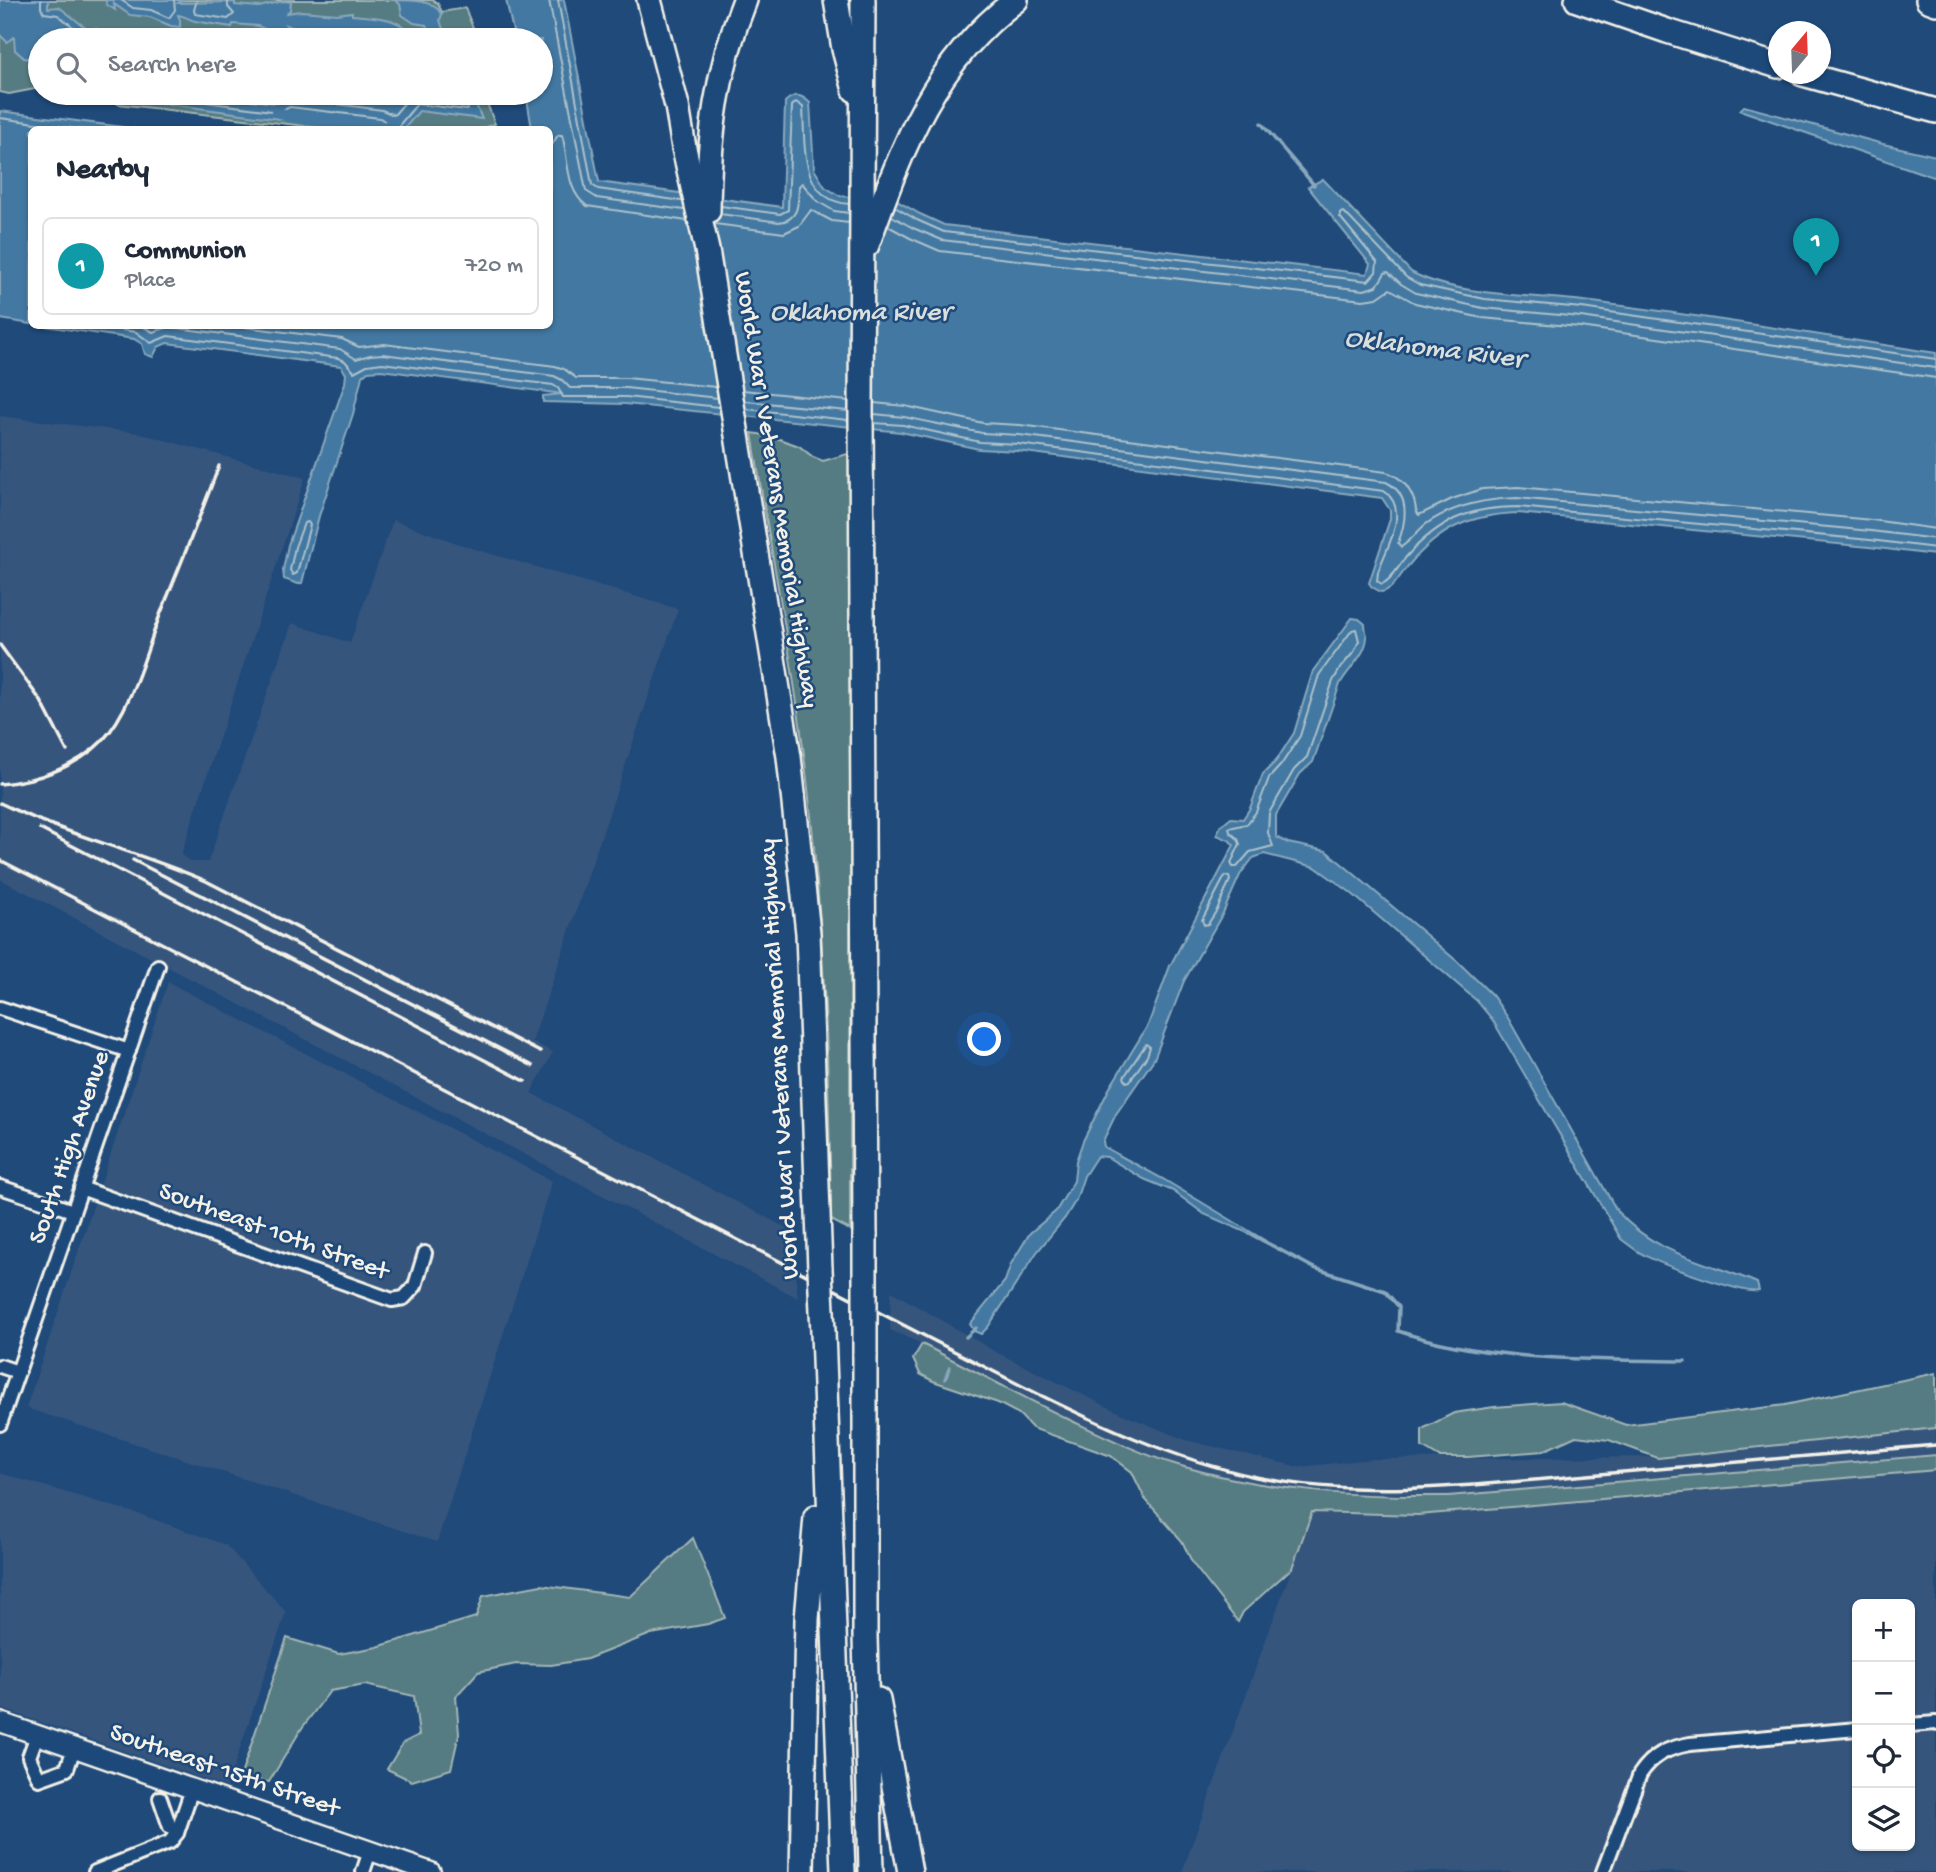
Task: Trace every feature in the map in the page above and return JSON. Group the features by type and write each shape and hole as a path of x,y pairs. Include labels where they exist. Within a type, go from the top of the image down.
{"highway":[{"path":"649,0 677,106"},
{"path":"664,0 684,148 707,250"},
{"path":"707,250 709,151 721,70 745,0"},
{"path":"836,0 844,49 863,120"},
{"path":"863,0 863,120"},
{"path":"862,261 896,166 921,110 940,80 985,28 1016,0"},
{"path":"1577,0 1667,32 1768,63"},
{"path":"1928,0 1936,3"},
{"path":"1831,82 1936,111"},
{"name":"World War I Veterans Memorial Highway","path":"863,120 865,1636 871,1872"},
{"name":"World War I Veterans Memorial Highway","path":"707,250 781,698 802,867 813,1038 843,1872"},
{"path":"802,1872 807,1619 825,1420"},
{"path":"865,1636 910,1872"}],"main road":[{"name":"Southeast 15th Street","path":"0,1722 431,1872"}],"street":[{"name":"South High Avenue","path":"0,1424 158,967"},
{"path":"0,1008 129,1051"},
{"path":"0,1187 73,1211"},
{"name":"Southeast 10th Street","path":"81,1188 392,1300 404,1298 415,1286 425,1253"},
{"path":"0,1366 18,1372"},
{"path":"1915,1725 1936,1723"},
{"path":"1603,1872 1640,1774 1653,1758 1665,1750 1690,1744 1852,1730"},
{"path":"37,1735 29,1756 39,1779 67,1769 74,1748"},
{"path":"95,1872 170,1842 177,1833 192,1789"},
{"path":"160,1798 170,1828 177,1833"},
{"path":"363,1872 370,1851"}],"shaded area":[{"path":"0,416 139,433 305,478 181,855 191,862 208,862 292,623 350,643 393,520 471,548 678,609 532,1042 553,1052 531,1093 790,1230 798,1298 0,879"},
{"path":"168,982 552,1181 437,1542 26,1408"},
{"path":"891,1291 996,1352 1120,1413 1186,1440 1299,1467 1372,1459 1664,1457 1936,1428 1936,1467 1448,1496 1379,1497 1294,1490 1237,1480 1178,1465 1108,1438 1001,1386 890,1330"},
{"path":"1936,1469 1936,1872 1182,1872 1312,1512 1418,1515"},
{"path":"0,1473 139,1514 226,1545 286,1612 227,1787 0,1708"}],"green space":[{"path":"0,0 433,0 442,12 465,8 473,28 28,28 28,90 9,94 0,92"},
{"path":"126,105 488,105 495,124 489,126 305,126"},
{"path":"752,433 771,436 799,446 823,461 851,453 850,1230 831,1220 825,1000 813,835 795,693"},
{"path":"922,1344 1068,1419 1166,1462 1248,1482 1313,1491 1448,1496 1936,1455 1936,1470 1418,1515 1312,1512 1292,1568 1243,1612 1238,1622 1193,1564 1182,1541 1145,1499 1132,1472 1111,1456 1032,1428 1019,1414 998,1403 920,1374 913,1359"},
{"path":"1936,1373 1936,1428 1658,1458 1609,1440 1576,1436 1543,1451 1468,1457 1439,1457 1422,1447 1422,1429 1454,1413 1494,1407 1561,1402 1626,1425 1785,1405"},
{"path":"693,1538 725,1618 708,1624 651,1634 587,1659 551,1665 516,1664 478,1672 456,1696 459,1734 451,1769 412,1781 387,1769 403,1743 419,1735 414,1696 365,1685 330,1691 302,1728 269,1782 240,1778 287,1638 339,1654 377,1647 476,1617 483,1596 541,1585 630,1597"}],"water":[{"path":"0,0 48,0 48,8 59,7 86,28 28,28 28,58 15,50 14,37 7,42 0,35"},
{"path":"106,0 182,0 178,3 235,2 235,5 259,7 283,1 291,2 287,13 352,12 352,15 388,19 405,28 294,28 286,25 288,28 262,28 233,24 232,27 195,21 178,15 180,27 150,17 130,15 114,4 115,10 106,4"},
{"path":"394,0 428,3 442,14 440,20 443,28 427,28 426,25 414,23 402,15 400,4"},
{"name":"Oklahoma River","path":"506,0 564,0 599,182 782,207 785,102 798,96 810,103 814,169 825,187 840,196 897,201 944,225 1367,274 1370,264 1308,187 1323,179 1411,272 1449,286 1671,312 1936,353 1936,555 1518,513 1501,514 1470,521 1444,533 1420,553 1393,585 1381,592 1369,583 1390,519 1390,510 1382,498 1017,451 979,449 901,432 625,404 543,402 543,396 563,394 381,370 368,371 362,376 353,414 319,516 302,583 284,579 288,545 345,383 346,374 341,366 167,343 158,347 153,357 145,354 142,344 134,339 66,329 553,329 553,126 532,126 528,105 553,105 553,28 512,28"},
{"path":"176,105 476,105 482,119 419,111 406,126 381,126 289,114 287,120"},
{"path":"1744,106 1936,156 1936,178 1740,110"},
{"path":"0,111 115,126 28,126 28,324 0,319"},
{"path":"1352,618 1365,624 1367,636 1364,649 1340,684 1313,762 1300,774 1276,815 1276,837 1288,843 1326,851 1458,962 1492,995 1508,1018 1617,1211 1632,1226 1648,1238 1682,1255 1757,1283 1759,1291 1721,1284 1684,1271 1644,1255 1621,1239 1492,1019 1477,1001 1350,892 1315,867 1264,854 1253,858 1240,875 1223,913 1184,981 1154,1059 1116,1114 1103,1141 1104,1147 1266,1241 1204,1214 1173,1191 1144,1179 1107,1157 1097,1156 1084,1176 1076,1200 1065,1218 1037,1252 988,1327 981,1334 974,1331 970,1324 1005,1281 1011,1264 1030,1233 1056,1211 1074,1181 1076,1161 1083,1141 1109,1089 1148,1025 1170,966 1234,845 1217,835 1220,827 1231,818 1243,819 1250,808 1263,774 1276,761 1294,733 1313,671"}],"waterway":[{"path":"276,111 288,117 364,126"},
{"path":"386,126 393,123"},
{"path":"1261,123 1314,185"},
{"path":"1254,1236 1314,1268 1385,1291 1399,1307 1398,1331 1433,1341 1504,1354 1576,1359 1685,1361"},
{"path":"966,1337 976,1328"},
{"path":"945,1379 950,1367"}],"railway":[{"path":"0,784 28,780 68,765 92,750 112,729 136,681 219,466"},
{"path":"0,645 41,701 67,751"},
{"path":"0,803 51,825 206,881 540,1052"},
{"path":"40,829 525,1081"},
{"path":"0,860 1020,1385 1106,1426 1194,1460 1256,1477 1297,1484 1380,1489 1505,1483 1936,1445"},
{"path":"133,860 533,1066"}],"place":[{"name":"Communion","path":"1816,276"}]}
